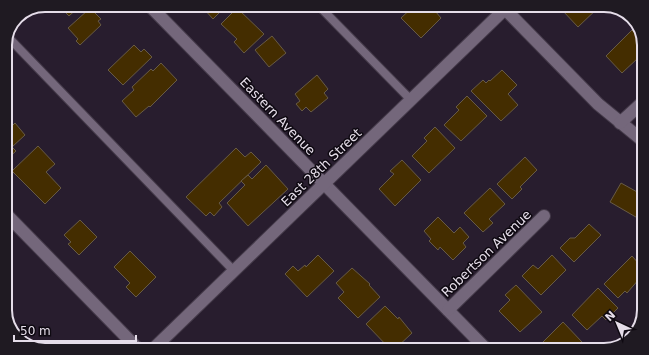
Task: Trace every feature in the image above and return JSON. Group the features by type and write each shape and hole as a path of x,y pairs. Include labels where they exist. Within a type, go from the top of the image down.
{"street":[{"name":"Eastern Avenue","path":"156,12 480,343"},
{"name":"East 28th Street","path":"159,343 499,12"},
{"path":"511,12 595,101 637,136"},
{"path":"620,123 637,107"},
{"name":"Robertson Avenue","path":"448,310 544,216"},
{"path":"12,220 132,343"}],"lane":[{"path":"325,12 410,100"},
{"path":"12,41 234,271"}],"building":[{"path":"65,12 73,12 69,16"},
{"path":"86,12 94,12 101,19 98,21 101,25 80,45 76,41 78,39 68,28"},
{"path":"207,12 220,12 213,19"},
{"path":"233,12 241,12 264,34 244,53 234,42 237,39 221,24"},
{"path":"407,12 436,12 441,18 421,38 401,18"},
{"path":"564,12 594,12 578,27"},
{"path":"632,30 635,34 637,43 637,59 622,73 606,56"},
{"path":"272,36 286,53 269,67 255,50"},
{"path":"134,45 141,52 144,49 152,57 123,85 108,70"},
{"path":"161,63 177,80 150,107 149,106 136,117 122,101 134,90 132,87 151,69 153,71"},
{"path":"502,70 517,85 508,94 518,105 501,121 471,91 483,80 486,83 489,80 490,81"},
{"path":"317,75 328,89 324,93 328,98 311,112 306,107 302,111 296,104 300,101 295,94"},
{"path":"467,96 487,116 461,141 444,125 459,110 456,107"},
{"path":"15,123 25,135 12,147 12,126"},
{"path":"435,127 455,148 429,173 412,156 427,141 424,138"},
{"path":"38,146 55,164 46,172 61,188 45,204 12,171"},
{"path":"12,147 16,151 12,155"},
{"path":"236,148 245,157 251,152 261,162 219,203 222,207 214,216 210,212 206,216 186,197"},
{"path":"525,157 537,170 520,187 522,189 512,199 497,184"},
{"path":"402,160 421,180 395,206 379,189 394,174 390,171"},
{"path":"266,165 288,189 248,226 227,203 245,185 241,181 248,175 252,179"},
{"path":"621,183 637,192 637,218 610,202"},
{"path":"490,188 505,204 489,219 493,223 483,232 464,213"},
{"path":"438,217 454,233 460,227 469,237 463,243 466,247 453,260 440,247 438,250 429,241 431,239 424,231"},
{"path":"80,220 97,237 79,255 68,244 71,242 64,235"},
{"path":"589,224 601,235 574,262 560,248 570,238 575,238"},
{"path":"130,251 156,277 136,297 126,287 130,283 114,267"},
{"path":"318,255 334,271 307,297 285,274 293,266 298,271 305,265 306,267"},
{"path":"552,255 566,270 541,295 522,276 533,265 538,269"},
{"path":"632,256 637,262 637,281 627,293 625,291 618,298 604,284"},
{"path":"352,268 370,284 369,285 380,297 358,318 338,298 344,292 336,283"},
{"path":"516,285 542,312 520,332 499,311 510,300 505,295"},
{"path":"598,288 618,308 606,320 602,316 587,330 572,315"},
{"path":"385,306 398,319 399,317 412,333 401,343 384,343 366,324"},
{"path":"563,322 582,342 581,343 542,343"}]}
